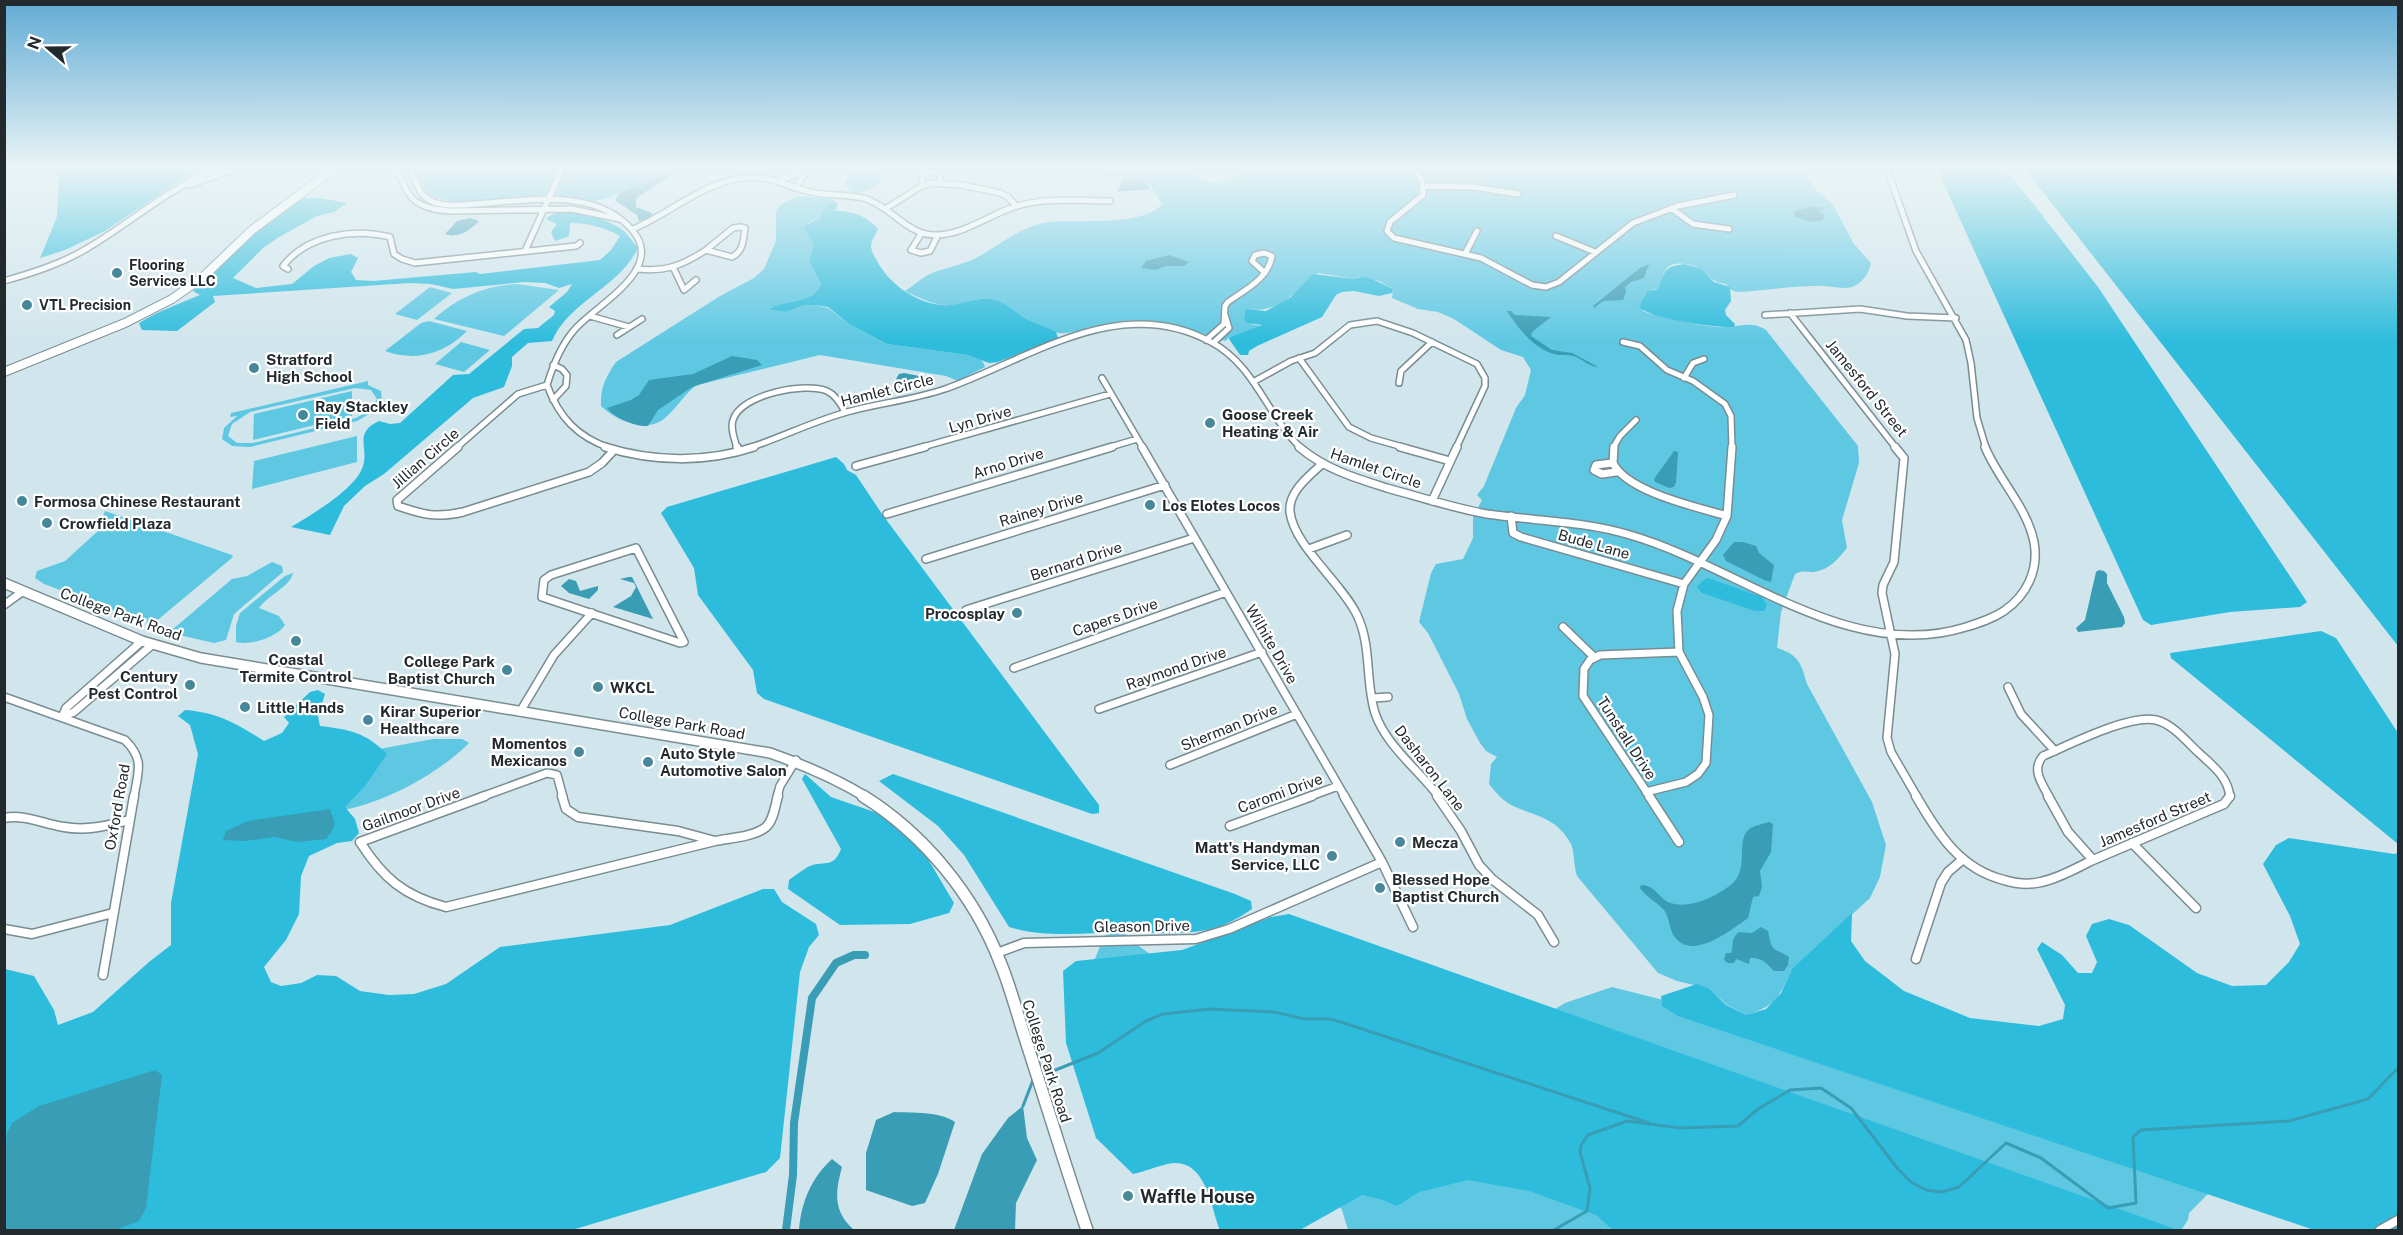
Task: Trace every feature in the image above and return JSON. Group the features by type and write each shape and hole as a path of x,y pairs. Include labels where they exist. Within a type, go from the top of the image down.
{"main road":[{"path":"4,372 125,323 172,300 203,277 257,227"},
{"name":"College Park Road","path":"4,583 147,642 205,659 770,753 796,760 878,803 915,834 955,880 997,953 1087,1230"}],"street":[{"path":"4,281 52,266 75,255 118,227"},
{"path":"525,250 536,227"},
{"path":"547,385 564,344 578,326 615,294 638,269 644,244 630,227"},
{"path":"633,229 639,227"},
{"path":"908,227 921,234 938,235 963,231 972,227"},
{"path":"1388,227 1387,231 1394,238 1489,261 1532,285 1546,287 1559,282 1628,227"},
{"path":"1712,227 1730,229"},
{"name":"Hamlet Circle","path":"547,385 567,423 597,443 614,450 673,458 738,451 845,412 951,388 1074,335 1131,323 1152,324 1174,328 1206,340 1236,359 1300,449 1322,464 1347,475 1465,509 1610,529 1634,535 1699,560 1832,621 1906,636 1946,633 1979,624 2007,611 2024,594 2032,575 2035,556 2033,538 2024,515 1993,465 1982,435 1966,340 1956,318 1931,279 1906,227"},
{"path":"638,269 658,271 674,269 706,250 734,228 745,228 741,250 738,254 732,257 706,250"},
{"path":"1465,254 1477,231"},
{"path":"921,234 911,250 915,252 930,251 938,235"},
{"path":"288,269 283,266 288,259 310,241 323,237 358,235 390,237 393,243 392,251 395,255 402,260 415,263 576,246 580,243"},
{"path":"1556,236 1595,252"},
{"path":"674,269 684,290 696,280"},
{"path":"1213,343 1229,328 1225,306 1232,297 1260,281 1265,273"},
{"path":"1765,315 1860,309 1907,316 1956,318"},
{"name":"Jamesford Street","path":"1790,313 1904,458 1894,562 1883,585 1882,593 1892,634 1895,667 1887,738 1891,752 1949,846 1962,860 1989,875 2025,884 2041,882 2093,860 2132,843 2224,804 2230,798 2229,788 2223,776 2172,728 2153,719 2130,721 2043,756 2038,761 2037,776 2068,832 2093,860"},
{"path":"590,315 629,327"},
{"path":"1206,340 1220,328 1225,315"},
{"path":"617,335 642,319"},
{"path":"1253,382 1299,358 1315,353 1341,330 1363,322 1377,321 1393,325 1477,364 1485,378 1485,386 1432,501"},
{"path":"1400,383 1401,370 1432,342"},
{"path":"1623,342 1640,346 1667,370 1714,394 1725,404 1731,416 1730,497 1726,516 1716,540 1699,560 1684,584 1677,611 1679,652 1703,697 1709,715 1706,763 1698,774 1686,782 1646,792"},
{"path":"1299,358 1349,427 1371,438 1450,461"},
{"path":"1684,378 1693,363 1704,359"},
{"path":"553,400 566,386 567,375 554,365"},
{"name":"Wilhite Drive","path":"1102,378 1382,862 1413,927"},
{"name":"Jillian Circle","path":"547,385 530,389 509,401 443,461 404,492 397,500 398,506 428,516 463,512 589,472 614,450"},
{"path":"738,451 732,430 733,419 742,408 756,399 799,387 813,387 822,389 837,398 845,412"},
{"name":"Lyn Drive","path":"856,466 1110,394"},
{"path":"1636,420 1625,429 1613,447 1610,456 1616,472 1635,483 1665,495 1726,516"},
{"name":"Arno Drive","path":"887,514 1137,439"},
{"path":"1612,463 1596,465 1594,470 1602,474 1616,472"},
{"name":"Dasharon Lane","path":"1322,464 1306,479 1289,504 1290,518 1309,549 1346,597 1358,617 1367,655 1375,712 1381,726 1440,800 1470,846 1479,865 1512,896 1538,914 1547,925 1554,942"},
{"name":"Rainey Drive","path":"926,559 1165,485"},
{"name":"Bude Lane","path":"1511,516 1513,533 1521,537 1684,584"},
{"path":"1309,549 1347,535"},
{"name":"Bernard Drive","path":"966,610 1194,538"},
{"path":"636,548 684,642 680,643 592,614 542,597 544,580 636,548"},
{"path":"4,605 22,592"},
{"name":"Capers Drive","path":"1014,668 1226,592"},
{"path":"520,712 554,655 592,614"},
{"path":"1563,627 1594,657 1607,654 1679,652"},
{"path":"62,717 74,712 147,642"},
{"name":"Raymond Drive","path":"1099,709 1262,652"},
{"name":"Tunstall Drive","path":"1594,657 1585,668 1581,681 1582,696 1678,842"},
{"path":"2008,687 2016,710 2055,751"},
{"name":"Oxford Road","path":"4,697 125,740 136,751 140,761 103,975"},
{"path":"1373,698 1388,698"},
{"name":"Sherman Drive","path":"1170,765 1297,714"},
{"name":"Gailmoor Drive","path":"715,841 678,831 579,817 566,809 557,775 547,773 360,842 380,870 393,881 429,903 446,907 752,833 766,826 773,815 780,786 796,760"},
{"name":"Caromi Drive","path":"1230,826 1338,786"},
{"path":"4,818 24,814 61,827 90,830 129,820"},
{"path":"2132,843 2196,908"},
{"path":"1916,959 1941,883 1948,872 1962,860"},
{"name":"Gleason Drive","path":"997,953 1024,943 1196,939 1229,929 1382,862"},
{"path":"4,929 32,934 113,912"},
{"path":"2380,1230 2398,1220"}],"shaded area":[{"path":"53,227 112,227 65,250 40,258"},
{"path":"259,227 298,227 263,248 233,278 256,288 292,284 314,266 329,258 351,254 358,258 351,272 356,280 373,281 476,272 480,274 600,260 611,250 620,236 598,227 617,227 624,231 638,248 630,262 619,274 570,315 552,341 528,343 512,357 512,366 504,387 473,398 384,474 365,486 344,506 330,535 291,527 332,501 359,475 363,466 366,430 379,421 390,424 400,423 453,375 469,374 524,329 538,328 554,315 555,311 549,307 567,292 572,284 559,288 545,283 524,282 453,289 431,284 410,283 213,296 215,302 177,331 142,330 139,323 200,295 193,291"},
{"path":"452,227 473,227 463,233 445,234"},
{"path":"555,227 570,227 569,236 555,241 551,232"},
{"path":"776,227 809,227 814,244 809,261 821,284 812,295 806,298 769,308 786,312 801,306 815,305 828,308 849,324 887,344 968,355 981,360 985,367 958,381 946,376 820,355 697,385 658,423 641,425 631,423 614,416 601,406 604,383 616,362 720,296 754,278 764,269 776,241"},
{"path":"803,227 875,227 878,229 871,244 874,255 887,276 903,290 921,300 941,305 954,305 978,299 996,300 1026,319 1056,332 1058,338 998,362 989,363 968,355 887,344 849,324 828,307 801,306 786,312 769,309 805,299 817,291 821,284 809,261 814,244"},
{"path":"1030,227 1845,227 1854,244 1871,263 1867,274 1852,287 1805,286 1736,292 1726,284 1713,280 1695,266 1674,264 1666,270 1658,289 1653,289 1644,295 1643,311 1708,326 1754,325 1766,330 1858,446 1859,463 1842,520 1847,548 1837,560 1824,569 1795,574 1781,612 1777,648 1795,657 1801,665 1807,684 1872,802 1886,845 1880,877 1870,898 1807,956 2215,1187 2189,1213 2188,1220 2181,1230 1348,1230 1342,1210 1319,1175 1092,966 1103,939 1113,926 1120,926 1129,939 1157,959 1540,1018 1565,1003 1612,987 1750,1022 1786,1002 1792,969 1784,987 1770,1004 1746,1015 1727,1005 1710,989 1677,981 1658,973 1577,876 1572,846 1559,828 1545,819 1509,804 1489,784 1491,764 1497,757 1486,751 1480,743 1467,719 1459,694 1428,633 1419,622 1431,573 1436,564 1463,559 1473,538 1473,517 1482,500 1477,495 1484,486 1516,408 1525,395 1531,370 1523,357 1501,350 1454,319 1438,312 1418,309 1392,298 1393,289 1379,281 1359,277 1354,279 1318,273 1278,304 1260,310 1249,309 1251,324 1261,326 1225,341 1187,328 1161,322 1135,320 1059,333 1029,321 996,300 980,299 940,305 905,291 922,278 976,258"},
{"path":"1963,227 2051,227 2098,287 2307,602 2300,607 2230,612 2151,625 2143,620"},
{"path":"2070,227 2398,227 2398,646"},
{"path":"1169,255 1189,262 1184,266 1166,266 1156,270 1141,268 1146,261"},
{"path":"1649,264 1644,278 1631,282 1625,287 1623,300 1603,301 1594,308 1593,306 1640,268"},
{"path":"1685,264 1701,269 1714,282 1730,287 1731,301 1725,310 1726,315 1735,324 1734,327 1670,319 1639,307 1647,291 1658,289 1666,270"},
{"path":"1313,274 1354,279 1364,277 1393,289 1392,293 1379,296 1354,291 1342,292 1336,295 1322,317 1257,346 1249,351 1248,355 1240,355 1229,339 1230,337 1262,325 1247,323 1244,319 1246,309 1266,311 1291,297"},
{"path":"517,284 559,290 504,336 434,319 472,294 494,287"},
{"path":"430,287 452,293 417,320 395,314"},
{"path":"1507,311 1515,315 1551,317 1532,332 1531,336 1552,350 1572,353 1598,367 1591,366 1571,355 1554,354 1539,347 1521,330"},
{"path":"429,321 467,331 449,345 429,354 408,356 385,351 421,323"},
{"path":"461,342 490,350 464,372 435,364"},
{"path":"732,356 757,360 762,365 692,387 658,410 648,426 626,421 607,408 639,395 649,380 693,374"},
{"path":"899,374 924,377 930,384 901,391 896,379"},
{"path":"368,381 368,385 381,391 382,401 371,413 357,421 250,447 232,446 222,439 224,428 237,416 230,417 231,413","holes":["355,388 371,390 377,399 370,410 356,418 253,443 237,443 228,436 232,424 250,412"]},
{"name":"Ray Stackley Field","path":"352,391 352,416 253,440 254,414"},
{"path":"357,436 357,462 252,489 254,461"},
{"path":"1674,451 1678,452 1676,483 1674,487 1669,488 1655,482 1654,479"},
{"path":"836,457 847,470 856,475 882,514 1099,805 1099,813 1092,814 764,699 757,693 753,670 698,595 694,568 661,513 667,507"},
{"path":"105,511 233,557 150,624 44,584 35,578 37,571 65,561 98,531"},
{"path":"1734,542 1756,546 1759,553 1774,565 1771,582 1726,561 1723,555"},
{"path":"272,562 282,566 283,572 234,614 226,640 214,643 175,634 173,629 232,579 247,576"},
{"path":"2099,570 2107,574 2107,583 2125,623 2122,627 2078,632 2076,628 2085,620 2096,572"},
{"path":"293,573 288,583 259,608 279,616 285,625 263,640 249,643 236,642 236,626 240,613 285,576"},
{"path":"632,577 653,619 613,607 631,596 636,587 634,583 620,579"},
{"path":"1708,578 1762,597 1767,605 1764,611 1755,611 1702,593 1697,587"},
{"path":"569,579 576,581 580,591 598,586 598,590 589,599 569,593 561,586"},
{"path":"2321,631 2336,638 2398,733 2398,844 2171,658 2170,653"},
{"path":"318,690 325,694 318,716 320,726 356,733 372,741 387,754 365,786 345,807 355,819 359,833 352,841 337,843 309,856 301,876 299,914 286,940 264,967 271,982 281,986 301,983 317,975 336,976 360,991 389,995 414,994 446,984 500,947 670,925 763,889 774,889 782,902 816,924 819,935 809,947 800,972 780,1158 766,1172 572,1230 5,1230 5,969 34,976 54,1010 58,1025 93,1012 171,945 171,903 198,754 190,725 178,716 185,710 218,716 264,741 282,733 289,723 284,717 310,692"},
{"path":"433,739 462,739 469,743 443,765 410,785 358,807 321,812 258,814 379,749"},
{"path":"805,774 831,797 886,816 925,854 954,903 949,913 910,924 840,925 788,889 789,880 810,866 832,862 841,849 802,779"},
{"path":"893,774 1235,894 1251,901 1252,909 1219,927 1187,933 1053,934 1009,927 964,855 938,826 879,781"},
{"path":"330,809 334,824 326,839 297,842 275,837 245,841 223,840 226,831 248,821"},
{"path":"1769,822 1773,824 1771,852 1760,871 1762,887 1759,896 1753,897 1748,918 1722,936 1701,945 1691,946 1682,943 1672,933 1664,910 1640,888 1641,885 1650,887 1668,902 1676,904 1684,905 1711,897 1727,888 1738,876 1741,869 1743,839 1746,833 1753,827"},
{"path":"2289,838 2398,853 2398,1230 2314,1230 1678,1016 1662,1006 1661,996 1697,984 1710,989 1726,1005 1746,1015 1766,1009 1781,993 1792,969 1852,913 1851,941 1865,961 1904,991 1970,1018 2039,1026 2063,1019 2065,1005 2037,949 2042,942 2062,955 2078,973 2092,973 2097,962 2086,936 2092,924 2109,919 2129,925 2197,973 2232,986 2266,985 2289,962 2300,944 2290,916 2263,864 2276,845"},
{"path":"1289,914 2178,1230 1613,1230 1596,1215 1529,1191 1468,1180 1419,1192 1397,1206 1362,1195 1300,1230 1220,1230 1206,1188 1194,1170 1186,1165 1175,1163 1133,1174 1096,1138 1066,1043 1063,971 1076,961 1182,950 1271,917"},
{"path":"1761,927 1768,931 1774,948 1789,957 1784,971 1774,971 1757,958 1750,958 1749,964 1736,959 1734,963 1724,960 1726,953 1731,953 1733,940 1739,932 1752,933"},
{"path":"155,1070 162,1075 146,1208 139,1221 115,1230 5,1230 5,1158 7,1133 12,1123 39,1106"},
{"path":"1023,1106 1027,1138 1037,1160 1016,1203 1015,1230 954,1230 982,1154 1008,1118"},
{"path":"894,1112 933,1114 955,1122 938,1174 925,1203 912,1206 866,1190 866,1153 876,1120"},
{"path":"832,1159 842,1167 837,1193 839,1209 854,1230 799,1230 808,1192 818,1174"}],"waterway":[{"path":"786,1230 793,1175 794,1123 812,998 836,963 854,955 865,955"},
{"path":"1048,1073 1098,1053 1146,1021 1163,1014 1209,1009 1274,1012 1305,1019 1330,1019 1344,1023 1649,1123"},
{"path":"1554,1230 1587,1211 1590,1188 1580,1152 1581,1145 1588,1135 1627,1121 1680,1128 1738,1126 1758,1109 1790,1090 1821,1088 1851,1108 1898,1169 1911,1182 1926,1190 1942,1192 1959,1187 2006,1143 2041,1158 2108,1208 2136,1203 2133,1137 2141,1130 2289,1121 2368,1099 2398,1068"},
{"path":"1023,1106 1033,1080"}],"place":[{"name":"Flooring Services LLC","path":"117,273"},
{"name":"VTL Precision","path":"27,305"},
{"name":"Stratford High School","path":"254,368"},
{"name":"Ray Stackley Field","path":"303,415"},
{"name":"Goose Creek Heating & Air","path":"1210,423"},
{"name":"Formosa Chinese Restaurant","path":"22,501"},
{"name":"Los Elotes Locos","path":"1150,505"},
{"name":"Crowfield Plaza","path":"47,523"},
{"name":"Procosplay","path":"1017,613"},
{"name":"Coastal Termite Control","path":"296,641"},
{"name":"College Park Baptist Church","path":"507,670"},
{"name":"Century Pest Control","path":"190,685"},
{"name":"WKCL","path":"598,687"},
{"name":"Little Hands","path":"245,707"},
{"name":"Kirar Superior Healthcare","path":"368,720"},
{"name":"Momentos Mexicanos","path":"579,752"},
{"name":"Auto Style Automotive Salon","path":"648,762"},
{"name":"Mecza","path":"1400,842"},
{"name":"Matt's Handyman Service, LLC","path":"1332,856"},
{"name":"Blessed Hope Baptist Church","path":"1380,888"},
{"name":"Waffle House","path":"1128,1196"}]}
